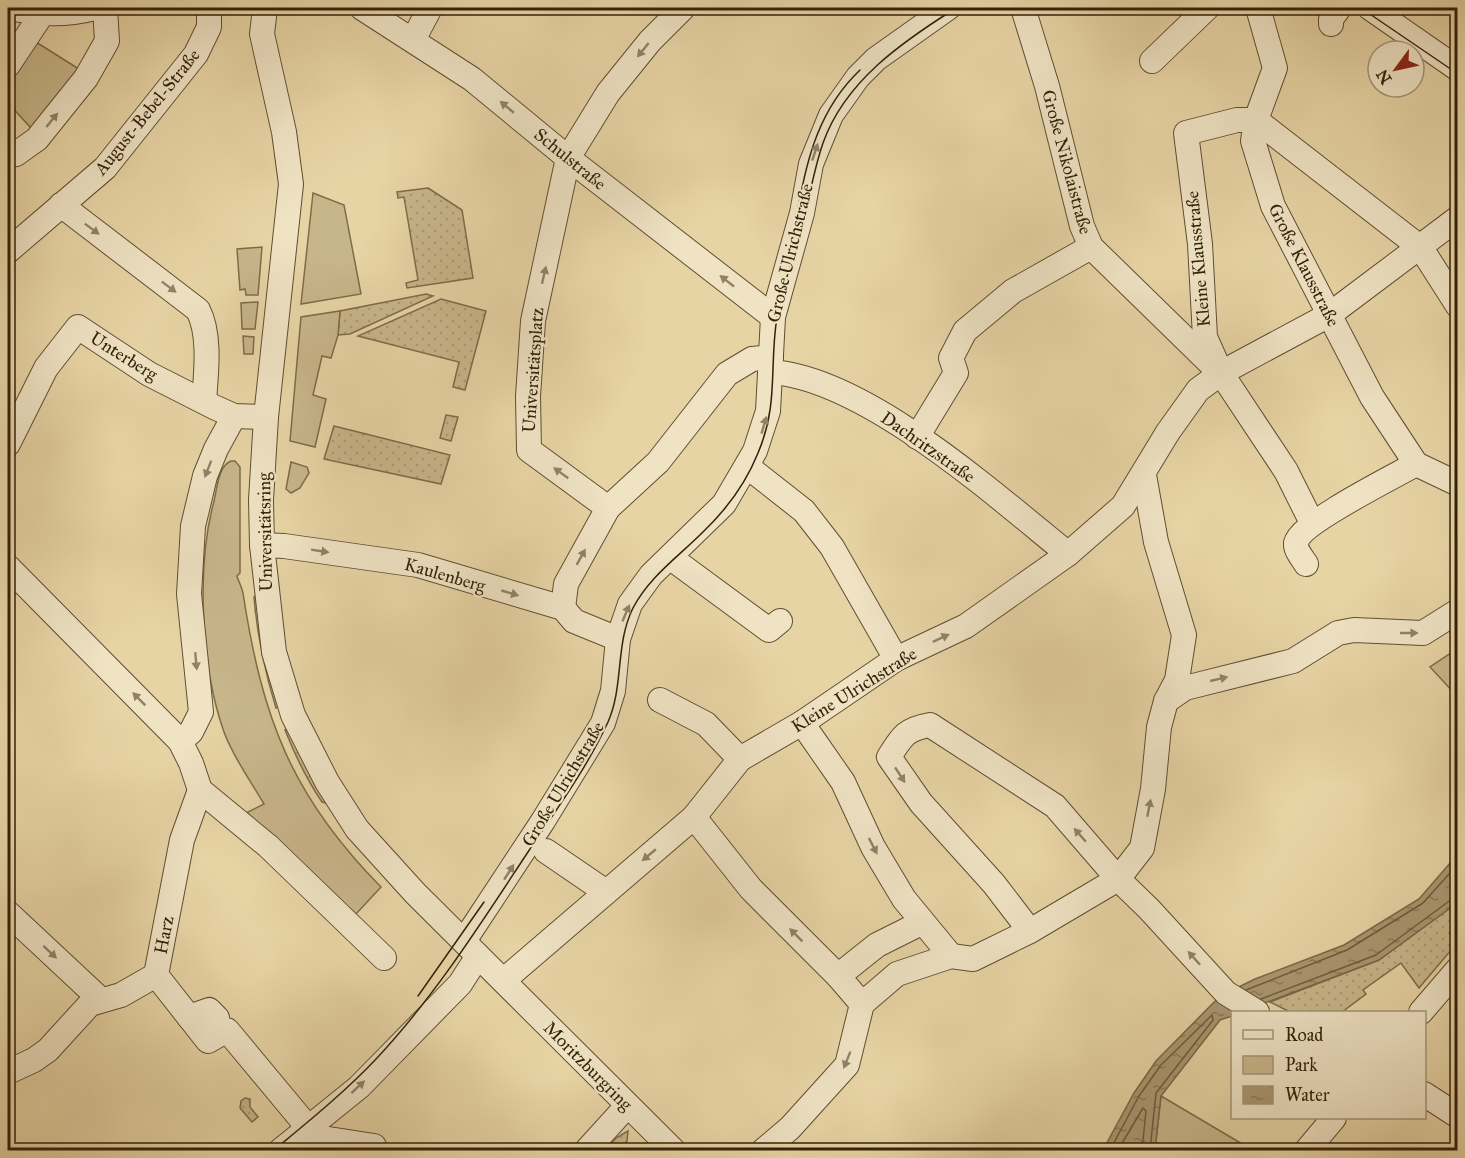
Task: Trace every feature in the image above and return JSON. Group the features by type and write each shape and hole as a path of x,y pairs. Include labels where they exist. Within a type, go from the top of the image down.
{"street":[{"path":"8,8 42,14 68,14 95,8"},
{"path":"8,156 16,154 37,139 86,78 107,41 105,8"},
{"name":"August-Bebel-Straße","path":"8,250 105,168 196,54 208,27 209,8"},
{"name":"Universitätsring","path":"265,8 262,34 284,132 291,184 266,417 261,500 262,545 274,652 292,715 327,782 357,829 504,980"},
{"name":"Schulstraße","path":"362,8 472,79 567,158 773,317"},
{"path":"413,40 430,8"},
{"path":"567,158 608,93 650,41 683,8"},
{"name":"Große Ulrichstraße","path":"280,1150 359,1087 460,984 471,948 543,821 603,723 613,691 618,639 630,603 639,589 724,504 748,467 768,411 773,317 802,213 811,164 834,110 858,77 876,59 948,8"},
{"name":"Große Nikolaistraße","path":"1023,8 1047,86 1082,226 1090,247 1221,373"},
{"path":"1152,61 1207,8"},
{"name":"Große Klausstraße","path":"1258,8 1275,68 1256,120 1253,141 1273,206 1372,397 1416,464"},
{"path":"1370,8 1458,69"},
{"path":"8,65 42,14"},
{"name":"Kleine Klausstraße","path":"1256,120 1237,120 1186,133 1200,244 1205,337 1221,373 1286,471 1312,523"},
{"path":"1256,120 1421,248 1458,306"},
{"name":"Universitätsplatz","path":"567,158 533,321 528,396 529,450 608,508"},
{"path":"61,205 198,310 202,323 206,373 204,402"},
{"name":"Kleine Ulrichstraße","path":"504,980 694,817 740,759 802,723 896,659 966,626 1068,554 1122,507 1144,475 1168,432 1198,390 1221,373 1329,315 1458,218"},
{"path":"917,437 956,373 951,358 965,331 1013,291 1090,247"},
{"name":"Unterberg","path":"8,444 46,368 78,327 149,374 204,402 234,416 266,417"},
{"path":"563,608 566,584 608,508 658,462 728,374 752,359 771,365"},
{"name":"Dachritzstraße","path":"771,365 852,396 917,437 1068,554"},
{"path":"180,741 191,732 201,712 189,594 193,526 205,476 219,441 234,416"},
{"path":"1301,555 1297,541 1312,523 1416,464 1458,484"},
{"path":"748,467 804,511 832,547 896,659"},
{"path":"764,1150 790,1128 847,1065 862,1004 897,974 951,956 973,959 1030,931 1118,879 1142,848 1153,789 1160,727 1166,701 1178,680 1184,635 1156,542 1144,475"},
{"name":"Kaulenberg","path":"262,545 284,546 418,565 563,608 574,621 618,639"},
{"path":"671,558 769,630 780,621"},
{"path":"8,567 180,741 191,763 200,790 268,846 384,958"},
{"path":"1166,701 1185,688 1293,661 1338,633 1354,630 1423,633 1458,611"},
{"path":"660,700 706,724 740,759"},
{"path":"802,723 843,782 873,847 921,923 951,956"},
{"path":"1030,931 994,884 921,803 889,757 901,738 912,728 930,725 964,749 1037,792 1055,806 1118,879 1149,909 1226,993 1254,1011"},
{"name":"Harz","path":"8,1071 34,1060 48,1050 90,1004 100,999 121,995 156,975 182,840 200,790"},
{"path":"694,817 751,889 838,976 862,1004"},
{"name":"Große Ulrichstraße","path":"546,851 606,892"},
{"path":"8,913 100,999"},
{"path":"838,976 877,945 921,923"},
{"path":"1422,1011 1458,969"},
{"path":"156,975 202,1021 208,1041 227,1030 316,1137 334,1145 374,1146"},
{"name":"Moritzburgring","path":"504,980 673,1150"},
{"path":"1426,1095 1458,1116"},
{"path":"587,1150 627,1106"},
{"path":"334,1145 345,1114"},
{"path":"1307,1150 1333,1119"}],"green space":[{"path":"36,42 82,71 32,129 8,103 8,80"},
{"path":"428,188 462,210 473,278 407,288 406,283 418,280 404,197 398,198 397,192"},
{"path":"313,193 344,205 361,294 301,304"},
{"path":"262,247 258,295 246,295 245,289 240,290 237,249"},
{"path":"426,294 433,296 350,334 338,335 340,311"},
{"path":"441,299 486,311 465,390 453,387 459,362 358,336"},
{"path":"258,302 255,329 242,329 241,303"},
{"path":"340,311 338,335 331,358 322,356 313,395 326,399 315,447 290,441 301,317"},
{"path":"243,336 254,337 253,354 244,354"},
{"path":"446,415 458,417 451,441 440,438"},
{"path":"334,426 450,455 441,484 324,459"},
{"path":"231,461 235,461 240,467 240,573 237,576 243,591 251,638 271,717 285,752 303,787 324,820 381,887 356,914 246,813 264,804 232,750 216,706 206,648 203,586 208,527 219,478 223,468"},
{"path":"291,462 307,467 309,473 300,488 291,493 286,489"},
{"path":"256,595 281,707 276,708 259,639 254,597"},
{"path":"1457,649 1458,694 1456,695 1430,667"},
{"path":"288,729 326,803 322,802 311,785 285,730"},
{"path":"1457,902 1457,943 1419,988 1401,963 1363,990 1366,994 1343,1011 1288,1011 1270,1002 1379,960"},
{"path":"1161,1096 1249,1148 1252,1150 1155,1150"},
{"path":"245,1098 250,1099 250,1107 258,1117 252,1122 240,1108 241,1101"},
{"path":"628,1131 627,1141 621,1150 605,1150 616,1138"}],"water":[{"path":"1457,855 1457,903 1379,960 1244,1011 1231,1011 1231,1016 1220,1020 1161,1096 1155,1150 1103,1150 1134,1093 1156,1061 1220,996 1255,979 1344,945 1419,899"}],"tram line":[{"path":"274,1150 365,1071 418,1010 475,932 581,772 600,739 613,708 621,650 627,622 633,608 647,586 720,515 748,475 765,435 771,401 779,306 823,143 833,121 845,101 878,65 896,49 956,8"},
{"path":"1361,8 1458,74"},
{"path":"798,209 817,134 835,100 860,70"},
{"path":"418,996 484,902"}]}
